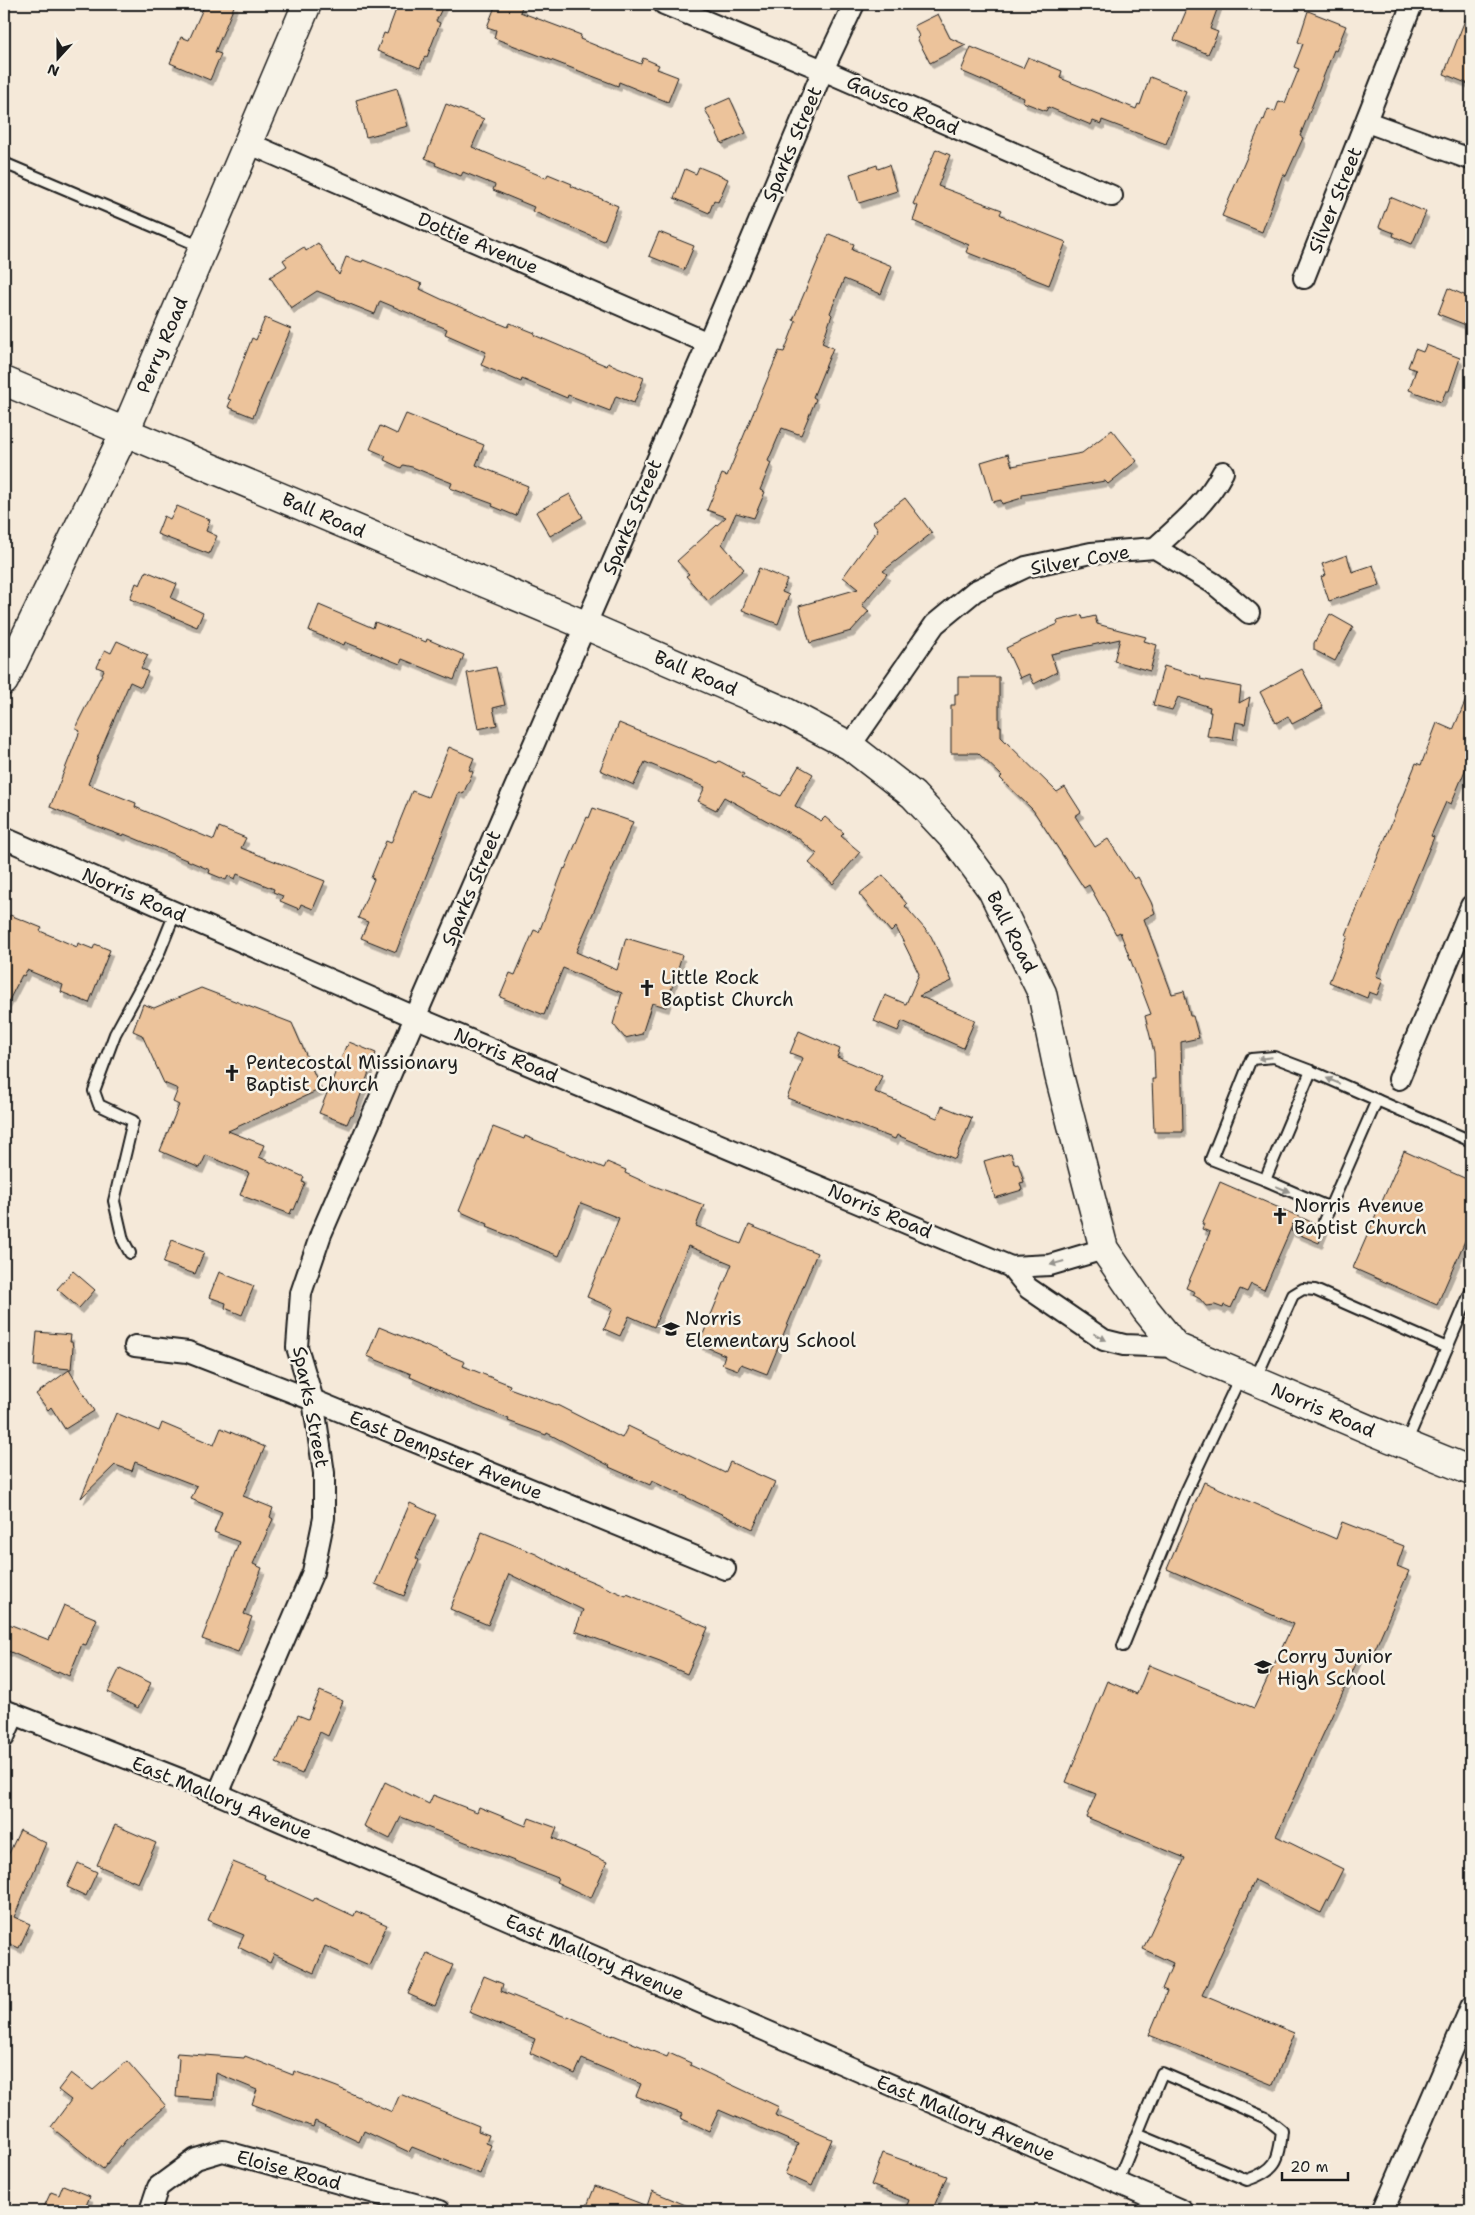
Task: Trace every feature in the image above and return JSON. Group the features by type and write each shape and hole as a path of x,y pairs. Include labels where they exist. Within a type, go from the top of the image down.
{"main road":[{"name":"Perry Road","path":"4,681 125,432 307,4"},
{"name":"Ball Road","path":"4,381 585,625 784,712 850,746 913,795 956,840 992,890 1042,993 1060,1075 1104,1249"},
{"name":"Norris Road","path":"1104,1249 1146,1310 1176,1347 1471,1471"}],"street":[{"name":"Gausco Road","path":"664,4 823,70 1112,196"},
{"name":"Sparks Street","path":"218,1794 313,1572 324,1518 324,1473 313,1400 297,1347 301,1293 321,1234 708,342 823,70 854,4"},
{"name":"Silver Street","path":"1304,278 1412,4"},
{"path":"1367,122 1470,159"},
{"name":"Dottie Avenue","path":"248,143 708,342"},
{"path":"1155,548 1192,514 1216,486 1223,472"},
{"name":"Silver Cove","path":"850,746 935,624 975,592 1026,568 1091,554 1155,548 1213,583 1249,613"},
{"name":"Norris Road","path":"4,838 415,1017 1010,1267 1050,1265 1104,1249"},
{"path":"1399,1079 1471,906"},
{"name":"Norris Road","path":"1010,1267 1028,1288 1104,1340 1124,1345 1176,1347"},
{"name":"East Dempster Avenue","path":"135,1346 188,1352 313,1400 725,1569"},
{"path":"4,1737 9,1712"},
{"name":"East Mallory Avenue","path":"9,1712 218,1794 1183,2211"},
{"path":"1383,2211 1471,2007"},
{"name":"Eloise Road","path":"150,2211 158,2187 196,2159 223,2151 440,2211"}],"lane":[{"path":"4,163 203,248"},
{"path":"130,1253 123,1240 114,1201 133,1121 98,1105 94,1091 115,1034 158,955 175,913"},
{"path":"1330,1208 1211,1159 1251,1059 1274,1057 1311,1071 1471,1141"},
{"path":"1265,1180 1311,1071"},
{"path":"1324,1221 1378,1100"},
{"path":"1122,1646 1184,1494 1293,1296 1303,1289 1315,1290 1447,1348"},
{"path":"1405,1444 1471,1291"},
{"path":"1117,2183 1137,2134 1162,2073 1266,2118 1282,2131 1279,2155 1264,2174 1247,2180 1137,2134"}],"building":[{"path":"205,4 235,4 215,52 221,54 210,80 170,63 181,37 189,40"},
{"path":"398,4 444,4 436,21 440,23 427,57 425,56 420,68 377,51 384,33 387,34"},
{"path":"496,4 523,4 520,12 581,35 580,39 641,64 643,58 659,65 657,69 678,77 668,102 619,82 618,86 494,38 496,30 487,27"},
{"path":"1189,4 1219,4 1210,29 1218,32 1208,54 1174,40"},
{"path":"1471,7 1471,85 1444,74"},
{"path":"1308,11 1346,26 1336,51 1334,50 1300,136 1303,138 1286,176 1283,174 1262,232 1222,216 1268,109 1275,112 1279,101 1285,103 1299,69 1294,67 1303,44 1298,42"},
{"path":"938,14 950,38 966,45 930,63 917,38 919,36 914,26"},
{"path":"971,47 1023,68 1028,57 1062,71 1060,78 1136,109 1138,104 1140,105 1150,77 1186,91 1166,144 1102,120 1101,124 1093,121 1091,125 1048,107 1046,111 1023,102 1024,98 961,71"},
{"path":"397,88 408,126 366,137 356,100"},
{"path":"730,98 746,133 722,144 705,109"},
{"path":"446,104 484,119 472,147 546,178 548,174 618,206 604,241 532,211 534,207 493,190 495,185 463,172 461,176 435,165 436,163 425,158"},
{"path":"936,149 950,155 938,186 1002,210 1000,214 1010,220 1066,242 1049,285 966,252 969,245 913,221 918,206 913,204"},
{"path":"877,165 878,169 889,165 897,191 859,203 850,174"},
{"path":"699,167 728,179 718,202 714,200 709,213 674,198 685,169 696,174"},
{"path":"1390,197 1426,212 1412,244 1393,236 1394,233 1379,227"},
{"path":"659,232 694,246 684,270 649,256"},
{"path":"829,234 854,244 852,250 892,266 881,294 844,279 830,313 832,315 822,343 833,348 813,397 816,399 801,435 782,428 768,461 771,463 760,490 765,492 754,518 736,513 722,544 744,569 708,601 686,576 689,574 677,561 726,517 707,510 722,474 727,476 779,351 784,352 796,321 793,320"},
{"path":"318,243 339,275 346,257 362,262 363,260 422,284 420,289 441,299 508,327 510,323 607,366 608,363 644,378 634,403 616,396 610,411 568,395 567,398 522,379 521,382 481,365 486,352 445,334 447,329 380,301 375,314 317,291 291,308 270,277 287,266 283,260 304,247 306,251"},
{"path":"1448,288 1471,298 1471,327 1438,314"},
{"path":"265,318 291,329 253,417 228,407 231,400 228,399 252,338 256,340"},
{"path":"1426,345 1460,358 1449,391 1446,391 1441,402 1409,390 1416,370 1408,367 1415,349 1423,352"},
{"path":"406,414 484,445 476,465 528,486 516,516 492,506 493,504 450,488 452,483 412,467 403,465 401,468 384,460 386,456 370,449 380,426 397,434"},
{"path":"1112,430 1137,461 1108,484 1105,481 1022,495 1022,498 1002,504 1001,500 993,502 981,462 1008,454 1012,466 1082,453"},
{"path":"570,494 583,517 550,536 536,512"},
{"path":"905,498 932,533 883,571 887,574 862,605 869,611 851,631 810,643 799,606 858,589 843,577 878,529 873,522"},
{"path":"177,506 210,520 206,531 217,536 209,554 157,534 164,516 170,519"},
{"path":"1347,555 1352,572 1373,565 1380,585 1329,601 1321,577 1326,575 1322,564"},
{"path":"759,568 787,580 782,592 789,595 778,624 742,610"},
{"path":"146,571 177,584 171,598 203,613 197,627 130,599 136,583 140,585"},
{"path":"319,605 373,628 375,622 426,642 427,639 464,655 454,680 402,659 400,664 345,642 344,645 309,631"},
{"path":"1330,614 1353,627 1335,661 1314,650 1314,643"},
{"path":"1082,615 1083,619 1095,616 1097,624 1146,637 1144,641 1157,645 1150,671 1114,661 1120,639 1051,654 1057,672 1034,684 1029,674 1020,678 1006,648 1058,624 1057,621"},
{"path":"117,641 148,655 141,668 148,672 141,687 130,682 88,784 136,803 135,807 214,840 219,827 246,838 241,848 325,881 313,909 301,904 299,909 280,901 283,896 273,892 274,889 237,874 235,879 228,876 226,880 209,873 210,870 165,851 50,807 80,731 76,729 77,724 104,670 97,667 105,650 111,653"},
{"path":"1164,666 1201,677 1200,679 1241,687 1239,703 1250,697 1245,724 1236,722 1233,740 1207,736 1211,712 1209,712 1210,707 1178,697 1172,710 1153,705"},
{"path":"496,667 505,705 493,708 497,725 478,729 467,673"},
{"path":"1302,669 1323,708 1292,724 1288,716 1276,723 1260,692"},
{"path":"958,677 999,677 999,726 1001,726 1001,737 1057,792 1065,787 1081,812 1075,816 1095,847 1108,839 1134,879 1138,877 1151,902 1155,913 1144,919 1172,994 1184,991 1190,1016 1193,1016 1199,1038 1181,1042 1183,1132 1154,1132 1152,1079 1155,1079 1154,1052 1145,1016 1151,1014 1120,932 1116,934 1089,885 1084,888 1033,810 1000,778 1002,776 978,753 951,753 951,705 955,705 955,694 958,694"},
{"path":"1471,688 1471,756 1451,804 1446,802 1431,836 1434,837 1376,976 1383,979 1377,995 1369,992 1367,998 1329,982 1348,936 1346,935 1416,763 1421,765 1437,723 1453,730"},
{"path":"619,723 717,763 719,761 744,774 742,777 781,796 799,766 813,774 795,806 821,821 825,817 844,833 841,836 860,852 833,884 809,863 817,854 798,838 724,797 716,810 698,801 705,787 645,762 634,785 600,770"},
{"path":"449,747 474,758 469,770 473,772 463,794 459,792 396,952 361,938 368,922 358,918 374,879 371,878 386,841 391,843 412,791 428,797"},
{"path":"593,808 633,822 576,952 617,970 626,938 682,955 666,1007 652,1003 642,1034 625,1038 613,1024 622,993 563,968 544,1015 500,997 510,973 515,975 534,930 539,932 564,868"},
{"path":"883,875 907,904 905,906 931,936 952,981 919,996 975,1020 963,1048 902,1021 898,1031 874,1021 885,995 906,1004 919,974 896,927 891,932 859,894"},
{"path":"10,915 42,928 40,931 77,947 78,943 93,949 95,944 110,950 89,1003 61,992 63,985 27,970 24,976 22,975 4,1010 4,931"},
{"name":"Pentecostal Missionary Baptist Church","path":"201,988 292,1023 321,1089 228,1131 264,1145 259,1157 304,1177 302,1182 305,1183 294,1210 292,1209 290,1214 240,1195 249,1173 206,1155 200,1168 160,1151 179,1105 173,1102 178,1089 164,1083 142,1035 133,1031 143,1004 154,1008"},
{"path":"799,1031 840,1049 837,1057 882,1076 875,1092 937,1118 942,1106 972,1118 955,1159 897,1135 895,1139 787,1098 803,1058 790,1053"},
{"path":"349,1042 376,1053 353,1116 351,1115 347,1124 319,1113"},
{"path":"493,1127 524,1139 525,1136 604,1168 607,1162 626,1170 625,1173 649,1184 704,1205 696,1226 741,1244 749,1225 817,1253 767,1374 741,1364 738,1370 722,1364 725,1355 699,1344 732,1264 688,1246 654,1327 629,1316 620,1336 604,1329 613,1308 587,1297 619,1218 581,1203 559,1256 487,1227 488,1224 459,1211"},
{"path":"1404,1151 1471,1181 1471,1227 1437,1305 1353,1268"},
{"path":"1011,1153 1014,1164 1018,1163 1024,1182 1020,1183 1022,1190 995,1198 984,1161"},
{"path":"1220,1182 1325,1228 1319,1243 1291,1231 1295,1219 1264,1290 1251,1284 1247,1292 1240,1289 1231,1308 1224,1305 1223,1308 1215,1305 1206,1306 1193,1295 1195,1292 1186,1288 1210,1232 1202,1229 1204,1224 1202,1224"},
{"path":"172,1240 204,1252 195,1274 163,1263"},
{"path":"73,1271 95,1290 79,1308 57,1289"},
{"path":"219,1272 254,1286 242,1315 225,1308 226,1303 209,1297"},
{"path":"379,1327 465,1362 463,1366 510,1385 509,1388 559,1406 622,1438 628,1426 725,1473 730,1462 775,1482 753,1529 652,1481 650,1485 609,1467 547,1433 546,1435 508,1421 509,1419 410,1377 411,1374 367,1356"},
{"path":"37,1332 71,1335 70,1342 72,1342 73,1347 71,1369 34,1366"},
{"path":"69,1370 94,1411 65,1429 51,1407 48,1410 36,1394"},
{"path":"116,1413 159,1431 162,1423 214,1445 221,1428 265,1447 243,1496 273,1508 270,1517 273,1519 253,1564 262,1568 244,1614 252,1617 238,1652 202,1639 239,1542 214,1532 222,1512 191,1499 197,1486 135,1462 132,1471 115,1465 81,1498"},
{"path":"1204,1482 1336,1539 1342,1522 1404,1546 1397,1566 1409,1571 1371,1658 1361,1653 1276,1836 1343,1869 1321,1913 1255,1880 1202,1995 1294,2033 1273,2085 1149,2035 1167,1991 1162,1989 1173,1963 1143,1949 1185,1858 1086,1817 1096,1794 1066,1782 1107,1681 1137,1694 1149,1665 1254,1708 1293,1624 1167,1569"},
{"path":"410,1503 436,1515 416,1558 419,1560 404,1596 375,1584"},
{"path":"482,1532 536,1554 565,1570 626,1596 627,1594 708,1628 687,1674 660,1662 575,1631 583,1610 509,1574 488,1625 450,1609"},
{"path":"64,1605 97,1619 86,1645 82,1644 69,1676 58,1671 57,1673 4,1649 4,1622 49,1640"},
{"path":"120,1668 151,1683 138,1708 108,1692"},
{"path":"320,1691 343,1701 328,1736 320,1732 302,1774 276,1763 298,1715 308,1719"},
{"path":"385,1782 429,1804 433,1795 477,1812 479,1807 526,1826 529,1818 557,1828 553,1838 607,1862 591,1898 556,1882 558,1878 401,1817 390,1839 364,1826"},
{"path":"115,1825 156,1843 138,1883 97,1865"},
{"path":"20,1830 46,1843 14,1917 30,1924 19,1948 4,1941 4,1864"},
{"path":"233,1862 265,1875 264,1878 313,1901 315,1898 354,1916 356,1911 387,1925 369,1965 325,1946 314,1973 274,1954 270,1963 238,1947 244,1935 208,1920"},
{"path":"78,1863 97,1872 86,1896 67,1887"},
{"path":"427,1953 453,1965 435,2006 408,1994"},
{"path":"484,1976 503,1984 501,1991 568,2018 568,2016 612,2036 667,2057 669,2053 691,2063 690,2065 779,2107 775,2115 832,2139 812,2186 785,2174 798,2144 719,2110 709,2131 680,2118 682,2114 636,2096 641,2084 582,2059 575,2074 530,2053 535,2039 469,2012"},
{"path":"177,2053 244,2058 245,2056 293,2075 294,2071 337,2087 392,2112 400,2094 479,2126 478,2131 489,2135 486,2143 491,2145 480,2174 412,2147 409,2152 364,2131 359,2142 315,2121 313,2127 252,2104 257,2090 216,2073 214,2100 176,2097 179,2058 176,2057"},
{"path":"127,2061 166,2106 126,2140 103,2169 51,2127 71,2100 58,2090 71,2073 93,2090"},
{"path":"883,2153 947,2176 932,2211 905,2211 909,2200 871,2185"},
{"path":"63,2185 90,2196 85,2208 92,2211 42,2211 51,2192 59,2195"},
{"path":"595,2186 647,2206 652,2191 700,2211 585,2211"}],"place":[{"name":"Little Rock Baptist Church","path":"647,988"},
{"name":"Pentecostal Missionary Baptist Church","path":"232,1073"},
{"name":"Norris Avenue Baptist Church","path":"1280,1216"},
{"name":"Norris Elementary School","path":"671,1329"},
{"name":"Corry Junior High School","path":"1263,1667"}]}
